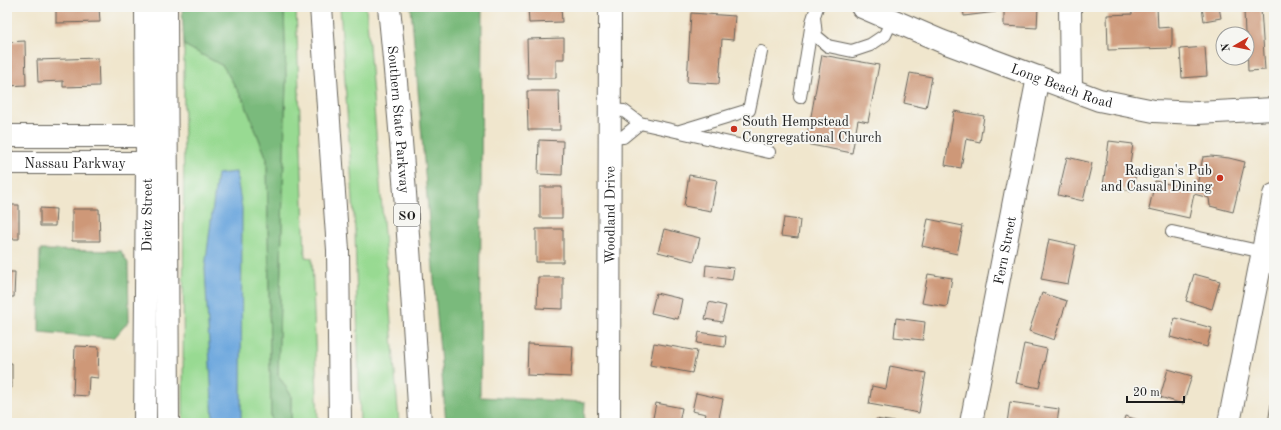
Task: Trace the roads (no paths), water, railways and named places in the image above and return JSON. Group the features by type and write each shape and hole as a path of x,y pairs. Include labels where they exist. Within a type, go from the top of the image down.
{"main road":[{"name":"Dietz Street","path":"146,7 156,136 168,423"},
{"name":"Dietz Street","path":"156,136 166,7"},
{"path":"321,7 338,250 340,294 340,423"},
{"name":"Southern State Parkway","path":"389,7 409,240 420,423"},
{"name":"Woodland Drive","path":"609,423 610,7"},
{"name":"Long Beach Road","path":"862,7 941,41 1099,100 1154,111 1197,113 1274,109"},
{"path":"1070,7 1071,89"},
{"name":"Fern Street","path":"971,423 1038,77"},
{"name":"Nassau Parkway","path":"7,136 156,136"},
{"name":"Nassau Parkway","path":"7,163 157,163"},
{"name":"Dietz Street","path":"145,423 157,163"},
{"path":"1229,423 1274,195"}],"lane":[{"path":"815,12 816,36 828,46 852,51 870,45 885,35 892,20"},
{"path":"800,97 815,12"},
{"path":"679,132 749,110 761,52"},
{"path":"610,110 624,111 640,123 769,152"},
{"path":"610,138 623,137 640,123"},
{"path":"1172,232 1263,252"}],"water":[{"path":"236,172 242,208 241,423 213,423 205,268 217,174"}],"place":[{"name":"South Hempstead Congregational Church","path":"734,129"},
{"name":"Radigan's Pub and Casual Dining","path":"1220,178"}]}
